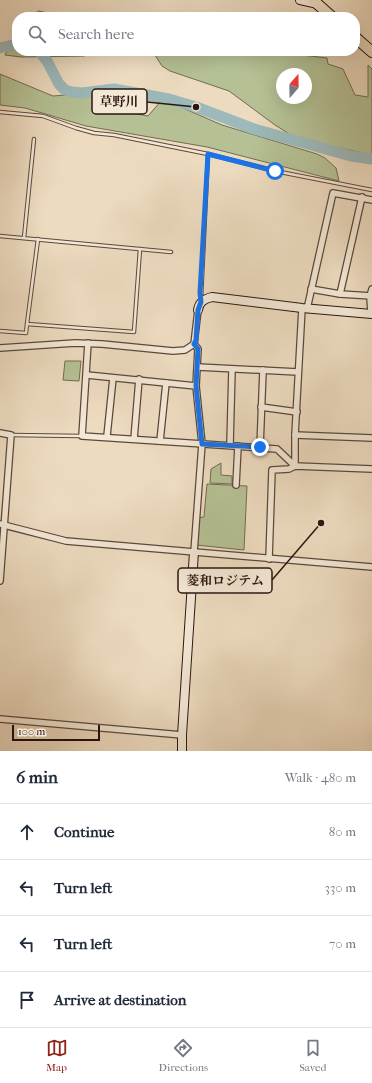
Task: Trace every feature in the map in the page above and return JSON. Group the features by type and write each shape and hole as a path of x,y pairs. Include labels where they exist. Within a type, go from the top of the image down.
{"highway":[{"path":"315,2 326,12"},
{"path":"360,41 372,52"}],"street":[{"path":"300,0 315,2"},
{"path":"295,466 298,372 304,309 311,289 333,193 372,200"},
{"path":"340,294 362,197"},
{"path":"311,289 340,294 371,296"},
{"path":"0,348 88,343 173,351 184,350 194,344 196,340 198,310 201,302 206,298 212,297 304,309 372,314 372,289"},
{"path":"88,343 82,436 107,436 277,449 295,466"},
{"path":"182,751 202,444 196,386 198,349 194,344"},
{"path":"198,367 298,372"},
{"path":"230,445 232,369"},
{"path":"260,447 262,370"},
{"path":"87,375 139,379 196,386"},
{"path":"107,436 113,378"},
{"path":"134,439 139,379"},
{"path":"160,441 166,383"},
{"path":"261,407 297,412"},
{"path":"0,433 11,435 2,524 0,581"},
{"path":"295,435 372,438"},
{"path":"236,485 238,446"},
{"path":"269,559 272,470 289,469 295,466 372,469"},
{"path":"2,524 66,541 372,567"},
{"path":"0,719 182,735"}],"lane":[{"path":"0,112 43,116 94,133 114,135 208,154 275,171 372,190"},
{"path":"24,238 34,139"},
{"path":"201,302 200,293 208,154"},
{"path":"0,236 171,252"},
{"path":"0,331 26,333 38,239"},
{"path":"27,324 134,332 140,249"},
{"path":"11,435 82,436"}],"green space":[{"path":"12,42 12,56 5,55"},
{"path":"13,56 84,56 21,57"},
{"path":"156,56 310,56 327,58 328,64 343,69 355,95 368,97 368,65 372,69 372,155 297,139 275,125 229,91 170,71 162,66"},
{"path":"0,74 53,96 66,95 70,87 99,94 104,108 148,116 161,101 169,102 222,125 317,154 325,158 336,168 339,181 207,147 86,126 25,108 0,105"},
{"path":"65,361 81,361 79,381 63,380"},
{"path":"221,463 221,475 232,476 232,484 210,483 211,469"},
{"path":"207,484 247,486 244,550 196,545 196,518 204,517"}],"waterway":[{"path":"0,48 12,45"},
{"path":"43,56 59,84 65,90 82,93 114,89 169,99 196,107 254,129 351,156 372,159"}],"place":[{"name":"草野川","path":"196,107"},
{"name":"菱和ロジテム","path":"321,523"}],"route":[{"path":"260,447 202,444 196,386 198,349 194,344 196,340 198,306 201,302 200,293 208,154 275,171"}]}
